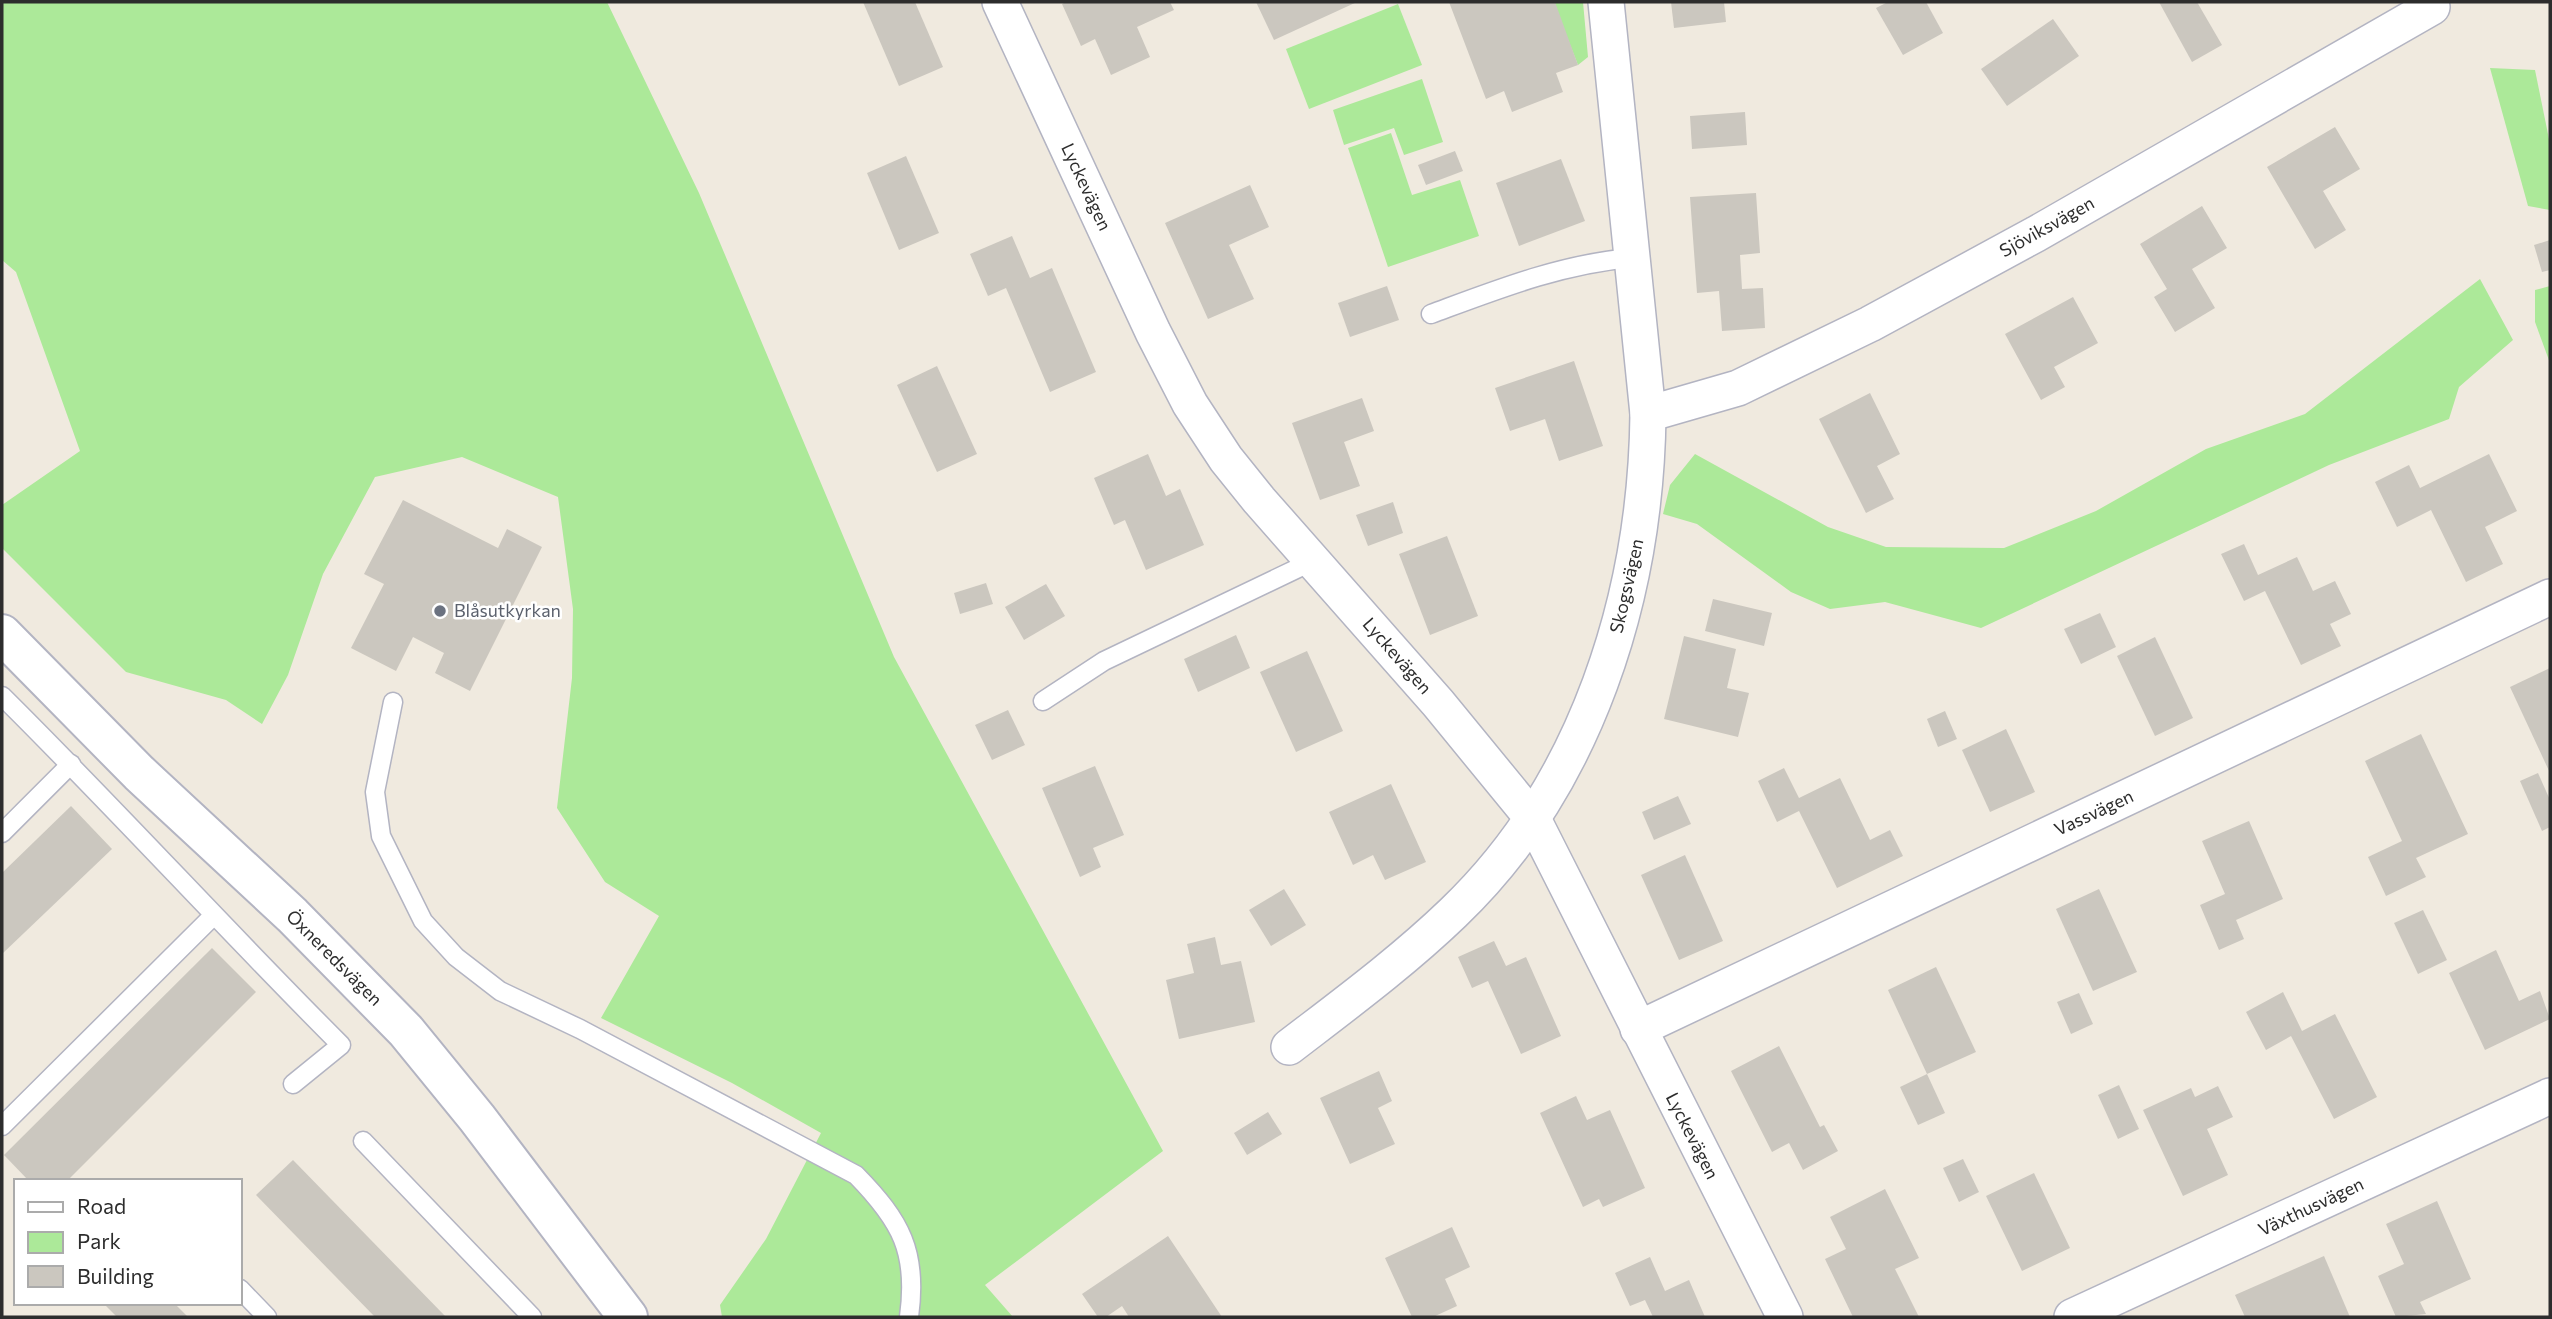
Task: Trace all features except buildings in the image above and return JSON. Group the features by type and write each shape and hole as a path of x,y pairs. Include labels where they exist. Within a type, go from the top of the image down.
{"street":[{"name":"Lyckevägen","path":"1000,2 1153,332 1191,404 1226,459 1438,703 1533,819 1785,1317"},
{"name":"Skogsvägen","path":"1289,1047 1377,979 1454,912 1533,819 1561,771 1586,716 1606,669 1624,610 1637,548 1647,476 1647,414 1606,2"},
{"name":"Sjöviksvägen","path":"1647,414 1738,388 1870,324 2048,227 2432,7"},
{"name":"Vassvägen","path":"1638,1029 2550,597"},
{"name":"Öxneredsvägen","path":"2,634 139,773 292,915 406,1031 477,1118 628,1317"},
{"name":"Växthusvägen","path":"2072,1317 2550,1096"}],"lane":[{"path":"1431,314 1522,281 1600,260 1631,258"},
{"path":"1043,701 1104,662 1313,561"},
{"path":"2,696 71,764 213,916 341,1045 293,1084"},
{"path":"393,702 375,792 381,836 423,921 456,957 500,990 580,1029 856,1175 887,1206 911,1259 909,1317"},
{"path":"2,833 71,764"},
{"path":"2,1126 213,916"},
{"path":"363,1141 532,1317"},
{"path":"242,1291 267,1317"}],"green space":[{"path":"2,2 607,2 699,193 894,657 1163,1151 985,1285 1013,1317 722,1317 720,1305 766,1239 821,1133 732,1083 601,1018 659,916 605,882 557,808 572,678 573,609 558,497 462,457 375,477 323,574 288,675 262,724 226,700 126,672 2,548 2,505 80,451 16,272 2,260"},
{"path":"1553,2 1583,2 1588,57 1578,65"},
{"path":"1398,4 1422,65 1309,109 1286,49"},
{"path":"2490,68 2535,70 2550,144 2550,210 2528,206"},
{"path":"1422,79 1443,142 1404,155 1394,128 1344,145 1333,110"},
{"path":"1391,133 1412,195 1460,180 1479,236 1388,267 1348,148"},
{"path":"2480,279 2513,340 2459,387 2449,419 2329,465 1981,628 1885,602 1830,609 1791,592 1697,524 1663,514 1670,485 1695,454 1828,527 1886,547 2004,548 2096,511 2206,449 2305,414"},
{"path":"2550,286 2550,363 2535,322 2535,290"}],"place":[{"name":"Blåsutkyrkan","path":"440,611"}]}
